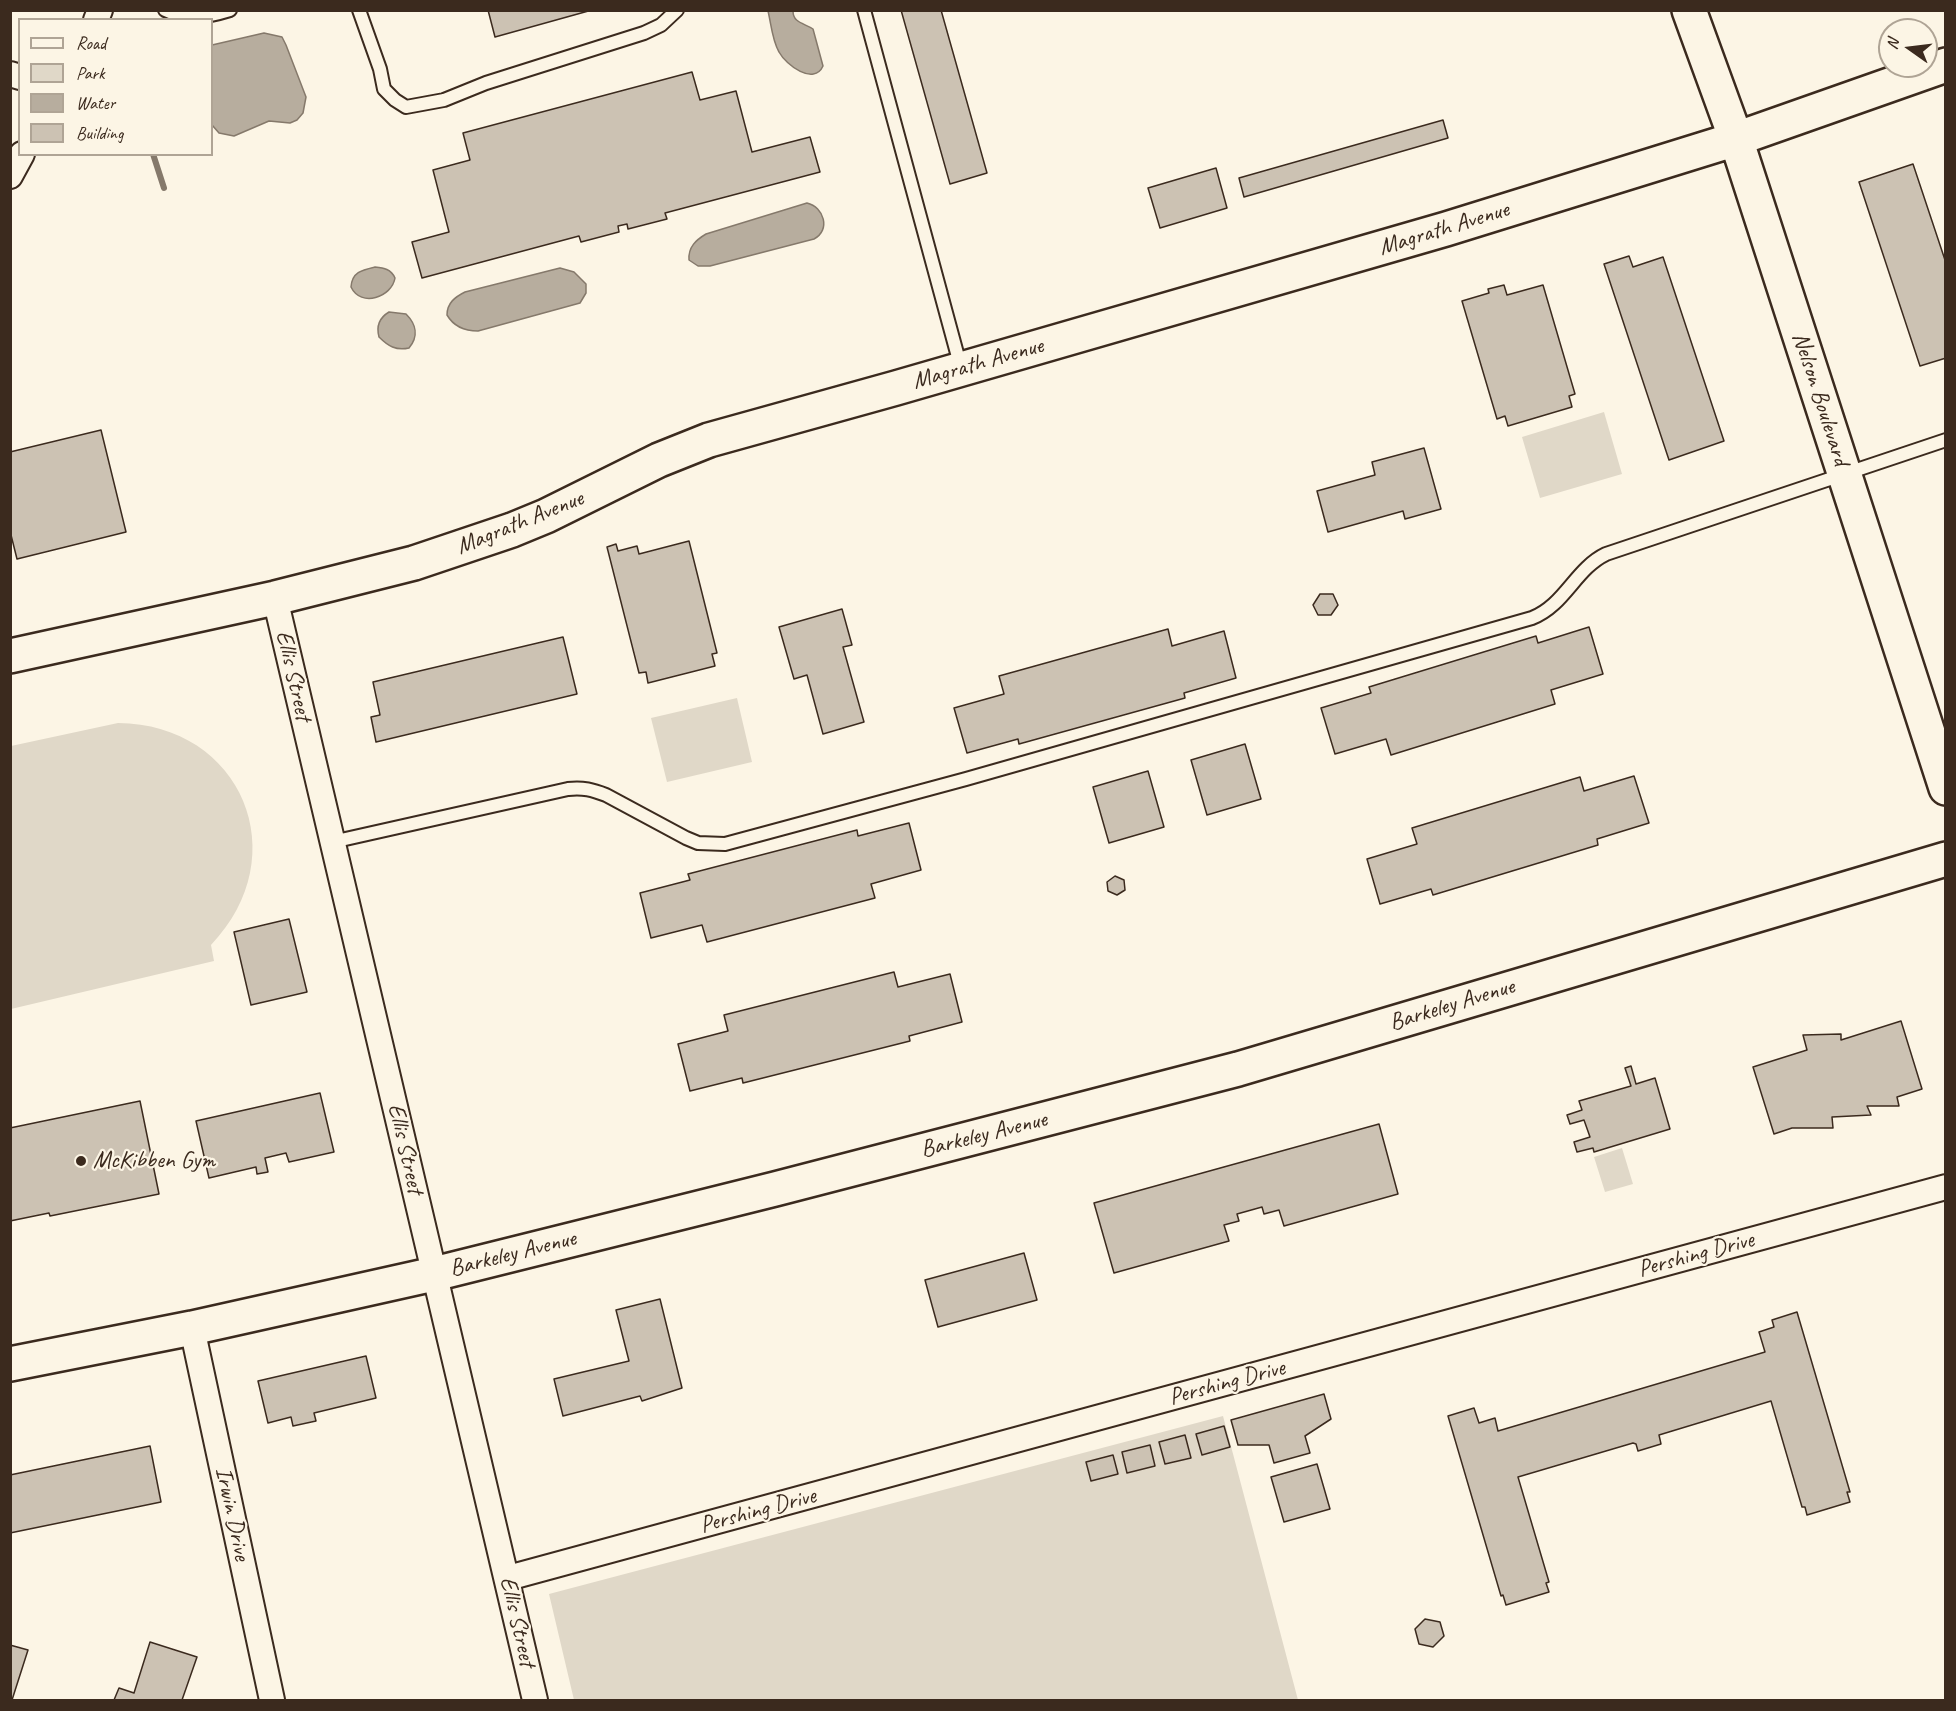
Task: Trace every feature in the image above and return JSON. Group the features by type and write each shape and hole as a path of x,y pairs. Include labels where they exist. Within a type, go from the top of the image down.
{"main road":[{"name":"Nelson Boulevard","path":"1689,10 1736,139 1946,788"},
{"name":"Magrath Avenue","path":"10,656 275,598 414,563 546,516 659,460 709,440 1446,229 1736,139 1946,65"},
{"name":"Barkeley Avenue","path":"10,1365 192,1328 434,1274 775,1189 1238,1069 1946,859"}],"street":[{"path":"10,176 21,156"},
{"name":"Ellis Street","path":"275,598 508,1578 535,1701"},
{"name":"Pershing Drive","path":"508,1578 1946,1187"},
{"name":"Irwin Drive","path":"192,1328 272,1701"}],"lane":[{"path":"165,10 181,16 196,18 230,10"},
{"path":"358,10 380,69 384,89 395,100 406,106 444,100 486,83 644,33 661,25 677,10"},
{"path":"864,10 961,369"},
{"path":"332,842 580,788 606,795 686,838 699,843 725,844 966,779 1532,618 1544,614 1556,605 1588,566 1606,554 1946,440"}],"green space":[{"path":"1604,412 1622,474 1540,498 1522,437"},
{"path":"737,698 752,762 667,782 651,718"},
{"path":"118,723 161,729 197,746 225,770 243,801 252,836 250,873 237,910 211,945 214,961 11,1009 11,746"},
{"path":"1622,1148 1633,1184 1605,1192 1594,1157"},
{"path":"1223,1416 1298,1700 574,1700 549,1594"}],"water":[{"path":"768,11 793,11 797,20 813,29 823,66 819,72 807,74 794,67 783,57 775,42"},
{"path":"264,33 282,37 306,97 303,113 297,120 290,123 269,121 234,136 219,133 213,126 213,45"},
{"path":"807,203 818,209 823,219 822,230 814,239 710,266 698,266 689,260 693,244 706,234"},
{"path":"375,267 391,273 395,278 393,285 376,298 362,297 351,287 353,278 362,271"},
{"path":"560,268 574,272 586,284 586,293 580,303 478,331 460,328 447,315 452,301 465,292"},
{"path":"389,312 406,314 412,322 415,335 409,348 392,347 379,337 379,323"}],"building":[{"path":"488,10 592,10 495,37"},
{"path":"901,10 941,10 987,173 950,184"},
{"path":"692,72 700,100 736,91 752,152 810,137 820,172 665,213 667,219 628,229 627,224 618,226 619,232 581,242 579,236 422,278 412,242 449,232 433,170 470,160 463,133"},
{"path":"1443,120 1448,138 1244,197 1239,178"},
{"path":"1913,164 1946,263 1946,358 1920,366 1859,182"},
{"path":"1216,168 1227,208 1160,228 1148,188"},
{"path":"1629,256 1633,267 1663,257 1724,441 1669,460 1604,264"},
{"path":"1504,285 1507,295 1543,285 1575,394 1569,396 1572,407 1508,426 1505,416 1497,419 1462,301 1489,293 1488,289"},
{"path":"101,430 126,532 17,559 10,531 10,452"},
{"path":"1424,448 1441,509 1405,519 1403,511 1328,532 1317,491 1375,475 1372,462"},
{"path":"689,541 717,653 712,654 715,666 648,683 646,672 639,673 607,547 616,544 618,551 637,546 639,554"},
{"path":"1320,594 1333,594 1338,605 1331,615 1318,615 1313,605"},
{"path":"842,609 852,645 843,647 864,722 823,734 807,675 794,679 779,627"},
{"path":"1589,627 1603,674 1551,690 1555,704 1391,755 1386,739 1335,754 1321,708 1371,693 1369,687 1536,636 1538,643"},
{"path":"1168,629 1172,646 1224,631 1236,678 1184,693 1185,698 1019,744 1018,739 967,753 954,708 1004,694 999,676"},
{"path":"563,637 577,694 376,742 371,717 380,715 373,682"},
{"path":"1245,744 1261,799 1207,815 1191,760"},
{"path":"1148,771 1164,827 1109,843 1093,787"},
{"path":"1634,776 1649,823 1597,839 1598,845 1433,895 1431,889 1380,904 1367,859 1417,844 1412,828 1580,777 1584,791"},
{"path":"909,823 921,870 871,884 875,898 707,942 702,925 651,938 640,893 690,880 688,874 857,830 858,836"},
{"path":"1115,876 1124,880 1125,890 1117,895 1108,891 1107,882"},
{"path":"289,919 307,992 251,1005 234,932"},
{"path":"894,972 898,987 950,974 962,1022 909,1036 910,1041 743,1083 742,1078 690,1091 678,1044 728,1031 724,1015"},
{"path":"1901,1021 1922,1089 1897,1097 1899,1106 1867,1106 1871,1115 1832,1117 1833,1128 1792,1128 1774,1134 1753,1067 1807,1050 1803,1035 1841,1034 1841,1040"},
{"path":"1631,1066 1636,1084 1655,1078 1670,1129 1594,1152 1593,1148 1577,1152 1574,1142 1590,1137 1584,1120 1570,1124 1567,1115 1582,1110 1579,1101 1631,1086 1625,1068"},
{"path":"320,1093 334,1152 289,1162 286,1153 265,1158 268,1172 257,1174 256,1167 209,1178 196,1121"},
{"name":"McKibben Gym","path":"140,1101 159,1194 50,1216 49,1213 10,1221 10,1128"},
{"path":"1379,1124 1398,1194 1284,1226 1279,1210 1264,1214 1262,1207 1237,1214 1239,1221 1224,1225 1229,1241 1114,1273 1094,1203"},
{"path":"1024,1253 1037,1300 938,1327 925,1280"},
{"path":"660,1299 682,1388 642,1401 640,1396 563,1416 554,1379 629,1361 616,1310"},
{"path":"1797,1312 1850,1492 1847,1492 1850,1502 1807,1515 1805,1507 1802,1507 1771,1401 1659,1435 1661,1444 1638,1451 1636,1444 1633,1443 1518,1477 1549,1582 1546,1583 1549,1592 1506,1605 1503,1595 1501,1596 1448,1416 1474,1408 1479,1423 1495,1418 1498,1431 1765,1352 1759,1332 1774,1327 1772,1320"},
{"path":"366,1356 376,1398 314,1413 316,1421 293,1426 291,1417 268,1423 258,1381"},
{"path":"1324,1394 1331,1419 1305,1436 1310,1453 1274,1463 1269,1445 1238,1445 1231,1420"},
{"path":"1224,1426 1230,1447 1202,1455 1196,1434"},
{"path":"1185,1435 1191,1458 1165,1464 1159,1442"},
{"path":"1150,1445 1155,1466 1127,1473 1122,1452"},
{"path":"150,1446 161,1502 10,1533 10,1475"},
{"path":"1113,1455 1118,1474 1091,1481 1086,1462"},
{"path":"1317,1464 1330,1509 1284,1522 1271,1477"},
{"path":"1425,1619 1440,1622 1444,1636 1433,1647 1419,1644 1415,1629"},
{"path":"150,1642 197,1657 182,1700 114,1700 119,1688 134,1693"},
{"path":"10,1645 28,1650 12,1700 10,1700"}],"waterway":[{"path":"154,156 164,188"}],"place":[{"name":"McKibben Gym","path":"81,1161"}]}
